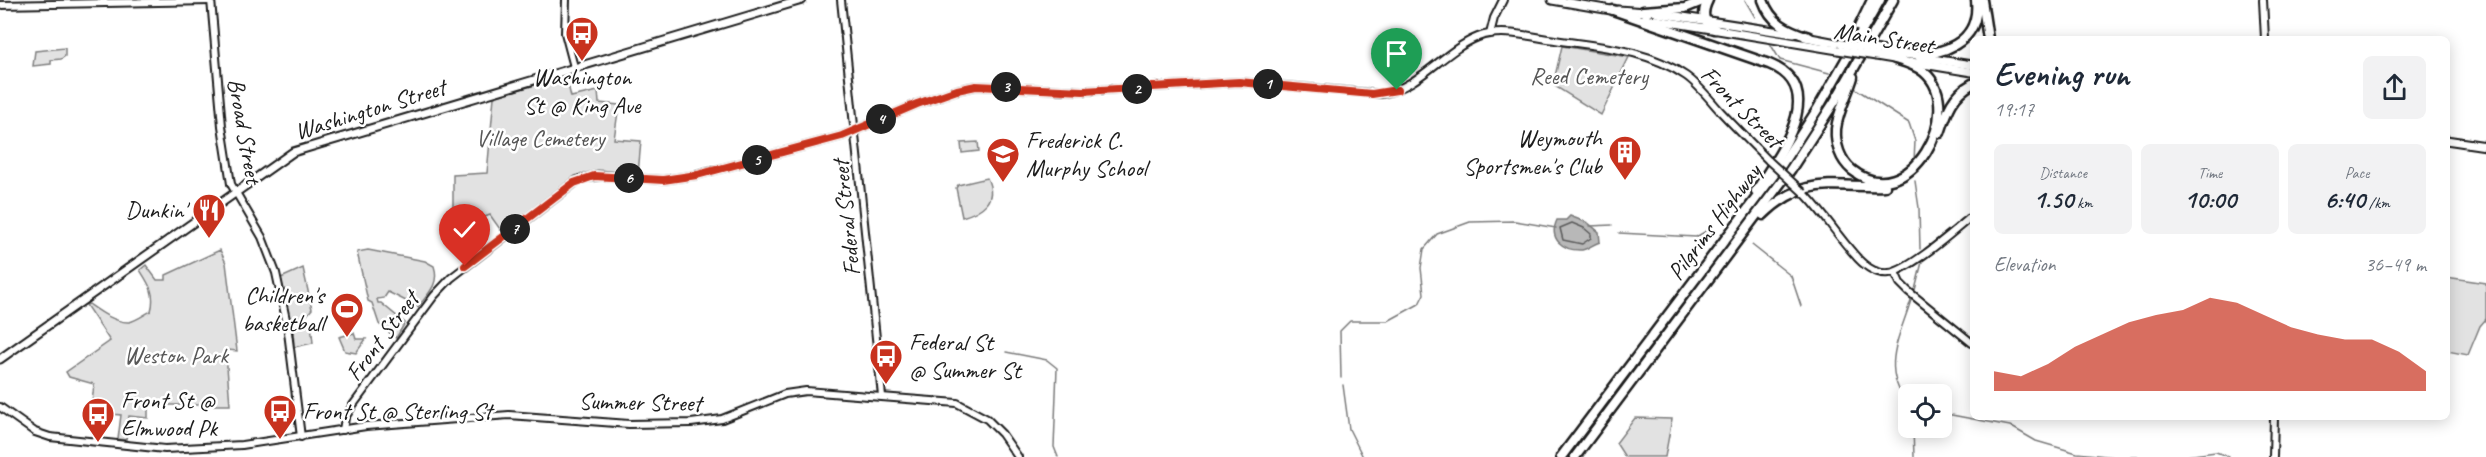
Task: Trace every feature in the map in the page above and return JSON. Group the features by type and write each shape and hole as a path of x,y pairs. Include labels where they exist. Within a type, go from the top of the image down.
{"highway":[{"path":"1643,11 1685,8 1706,0"},
{"path":"1706,0 1704,19 1708,26 1715,29"},
{"path":"1763,0 1770,15 1779,25 1809,38"},
{"path":"1829,90 1872,0"},
{"name":"Pilgrims Highway","path":"1562,457 1782,164 1829,90 1880,0"},
{"name":"Pilgrims Highway","path":"1575,457 1800,156 1893,0"},
{"path":"1875,31 1898,0"},
{"path":"1904,54 1935,54 1956,45 1972,24 1976,0"},
{"path":"1982,0 1988,36"},
{"path":"1613,10 1773,66 1785,72 1796,87 1799,105 1792,128 1769,170 1720,247"},
{"path":"1859,60 1838,120 1837,144 1842,159 1855,172 1867,179 1883,181 1900,178 1918,164 1930,144 1939,114 1938,94 1931,79 1918,68 1895,59"},
{"path":"1729,253 1767,211 1781,199 1797,190 1817,185 1887,186 1910,178 1922,168 1934,150 1950,104 1959,93 1970,85"}],"main road":[{"name":"Washington Street","path":"0,359 293,152 802,0"},
{"name":"Main Street","path":"1555,0 1659,21 1970,65"},
{"name":"Main Street","path":"1613,10 1643,11 1704,19 1809,38 1840,47"},
{"name":"Main Street","path":"1877,53 1895,59 1970,72"},
{"path":"2450,141 2486,146"}],"street":[{"path":"0,5 211,0"},
{"name":"Broad Street","path":"211,0 224,137 231,184 262,237 276,273 286,324 301,437"},
{"path":"566,0 565,33 574,67"},
{"name":"Federal Street","path":"841,0 882,396"},
{"path":"1490,34 1492,22 1503,0"},
{"path":"2263,0 2265,36"},
{"name":"Front Street","path":"343,430 345,418 353,405 440,290 465,266 574,183 594,176 663,180 697,175 855,132 917,104 976,86 1083,91 1239,82 1359,94 1385,94 1416,79 1467,42 1490,34 1508,34 1609,47 1656,60 1690,79 1769,161 1824,213 1859,260 1877,272 1895,272"},
{"path":"1970,218 1895,272 1900,283 1908,291 1970,341"},
{"name":"Summer Street","path":"343,430 509,416 629,424 691,423 722,419 792,392 820,392 941,400 964,405 994,425 1018,457"},
{"path":"0,407 43,435 146,448 209,447 343,430"},
{"path":"2273,457 2274,420"}],"green space":[{"name":"Reed Cemetery","path":"1562,46 1629,57 1601,115 1553,85"},
{"path":"65,48 65,56 61,59 51,60 51,64 33,66 35,51"},
{"name":"Village Cemetery","path":"566,76 571,97 598,91 599,103 619,105 614,139 641,141 638,174 598,170 575,176 502,232 490,215 453,230 453,175 487,173 494,97"},
{"path":"978,142 979,151 962,153 961,143"},
{"path":"987,178 991,193 986,204 976,212 962,217 956,188 958,185"},
{"name":"Weston Park","path":"220,250 226,263 237,351 228,350 226,354 230,405 148,405 148,418 129,416 126,440 118,439 121,415 91,412 94,384 69,377 66,372 110,341 86,305 89,304 118,321 135,320 151,311 153,299 151,289 140,270 146,265 157,280 166,280 166,275"},
{"path":"368,250 425,261 434,266 434,283 418,307 388,292 384,298 377,299 378,303 405,323 396,338 379,324 372,303 368,301 357,252"},
{"path":"303,268 312,309 306,316 289,319 281,278"},
{"path":"2450,278 2486,283 2486,319 2480,326 2468,355 2450,352"},
{"path":"311,324 313,343 294,347 293,327"},
{"path":"354,333 356,339 366,339 356,353 345,351 339,337"},
{"path":"1635,418 1672,419 1665,457 1625,457 1616,443"}],"water":[{"path":"1570,216 1588,223 1599,232 1600,242 1582,250 1563,246 1556,238 1555,227 1557,220 1566,220"}],"waterway":[{"path":"1745,0 1755,17"},
{"path":"1771,45 1780,60 1829,73"},
{"path":"1856,89 1909,123 1915,141 1914,161"},
{"path":"1915,181 1919,208 1920,249"},
{"path":"1341,378 1340,331 1350,321 1388,321 1419,304 1424,294 1421,268 1424,249 1437,234 1470,222 1515,221 1556,228"},
{"path":"1590,226 1612,225"},
{"path":"1619,233 1696,237 1708,230"},
{"path":"1752,245 1791,276 1801,306"},
{"path":"1915,290 1922,262"},
{"path":"1898,386 1893,366 1894,353 1911,300"},
{"path":"1006,352 1047,360 1057,368 1054,447 1058,457"},
{"path":"1343,385 1349,429 1363,457"},
{"path":"1952,415 1970,418"},
{"path":"1978,420 2010,426 2036,441 2077,453 2116,457"},
{"path":"1913,438 1914,457"},
{"path":"2178,457 2216,452 2229,457"},
{"path":"2131,457 2160,457"}],"place":[{"name":"Washington St @ King Ave","path":"582,62"},
{"name":"Weymouth Sportsmen's Club","path":"1625,181"},
{"name":"Frederick C. Murphy School","path":"1003,183"},
{"name":"Dunkin'","path":"209,239"},
{"name":"Children's basketball","path":"347,338"},
{"name":"Federal St @ Summer St","path":"886,385"},
{"name":"Front St @ Sterling St","path":"280,440"},
{"name":"Front St @ Elmwood Pk","path":"98,443"}],"route":[{"path":"465,266 574,183 584,178 602,176 663,180 697,175 855,132 889,115 969,87 1083,91 1259,82 1359,94 1385,94 1397,90"}]}
